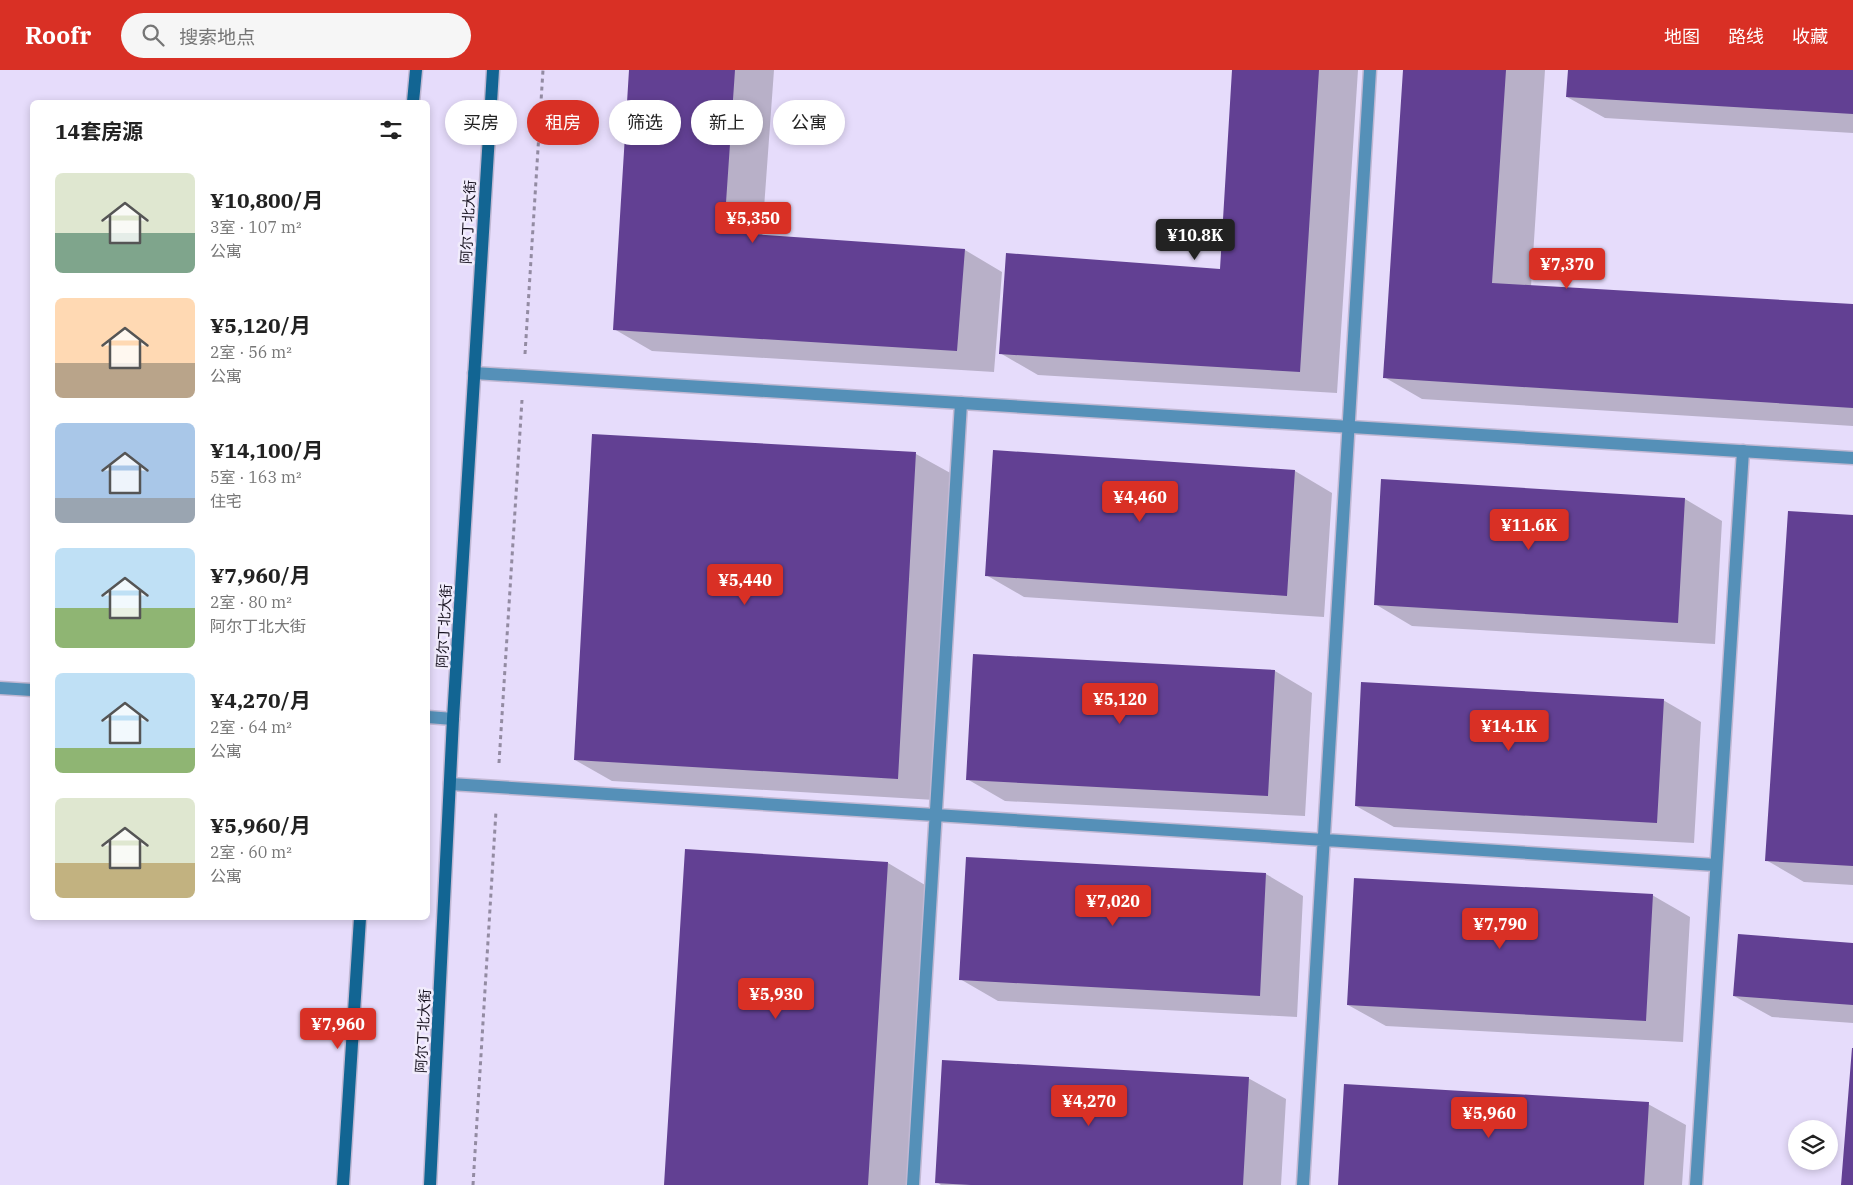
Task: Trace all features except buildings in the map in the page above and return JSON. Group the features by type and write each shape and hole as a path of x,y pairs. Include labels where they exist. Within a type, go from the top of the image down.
{"main road":[{"path":"413,100 416,70"},
{"name":"阿尔丁北大街","path":"430,1185 453,719 493,70"},
{"path":"343,1185 360,920"}],"street":[{"path":"1303,1185 1370,70"},
{"path":"474,373 1853,458"},
{"path":"913,1185 961,403"},
{"path":"1696,1185 1743,451"},
{"path":"0,688 30,690"},
{"path":"430,717 453,719"},
{"path":"450,784 1716,865"}],"path":[{"path":"473,1185 542,70"}]}
